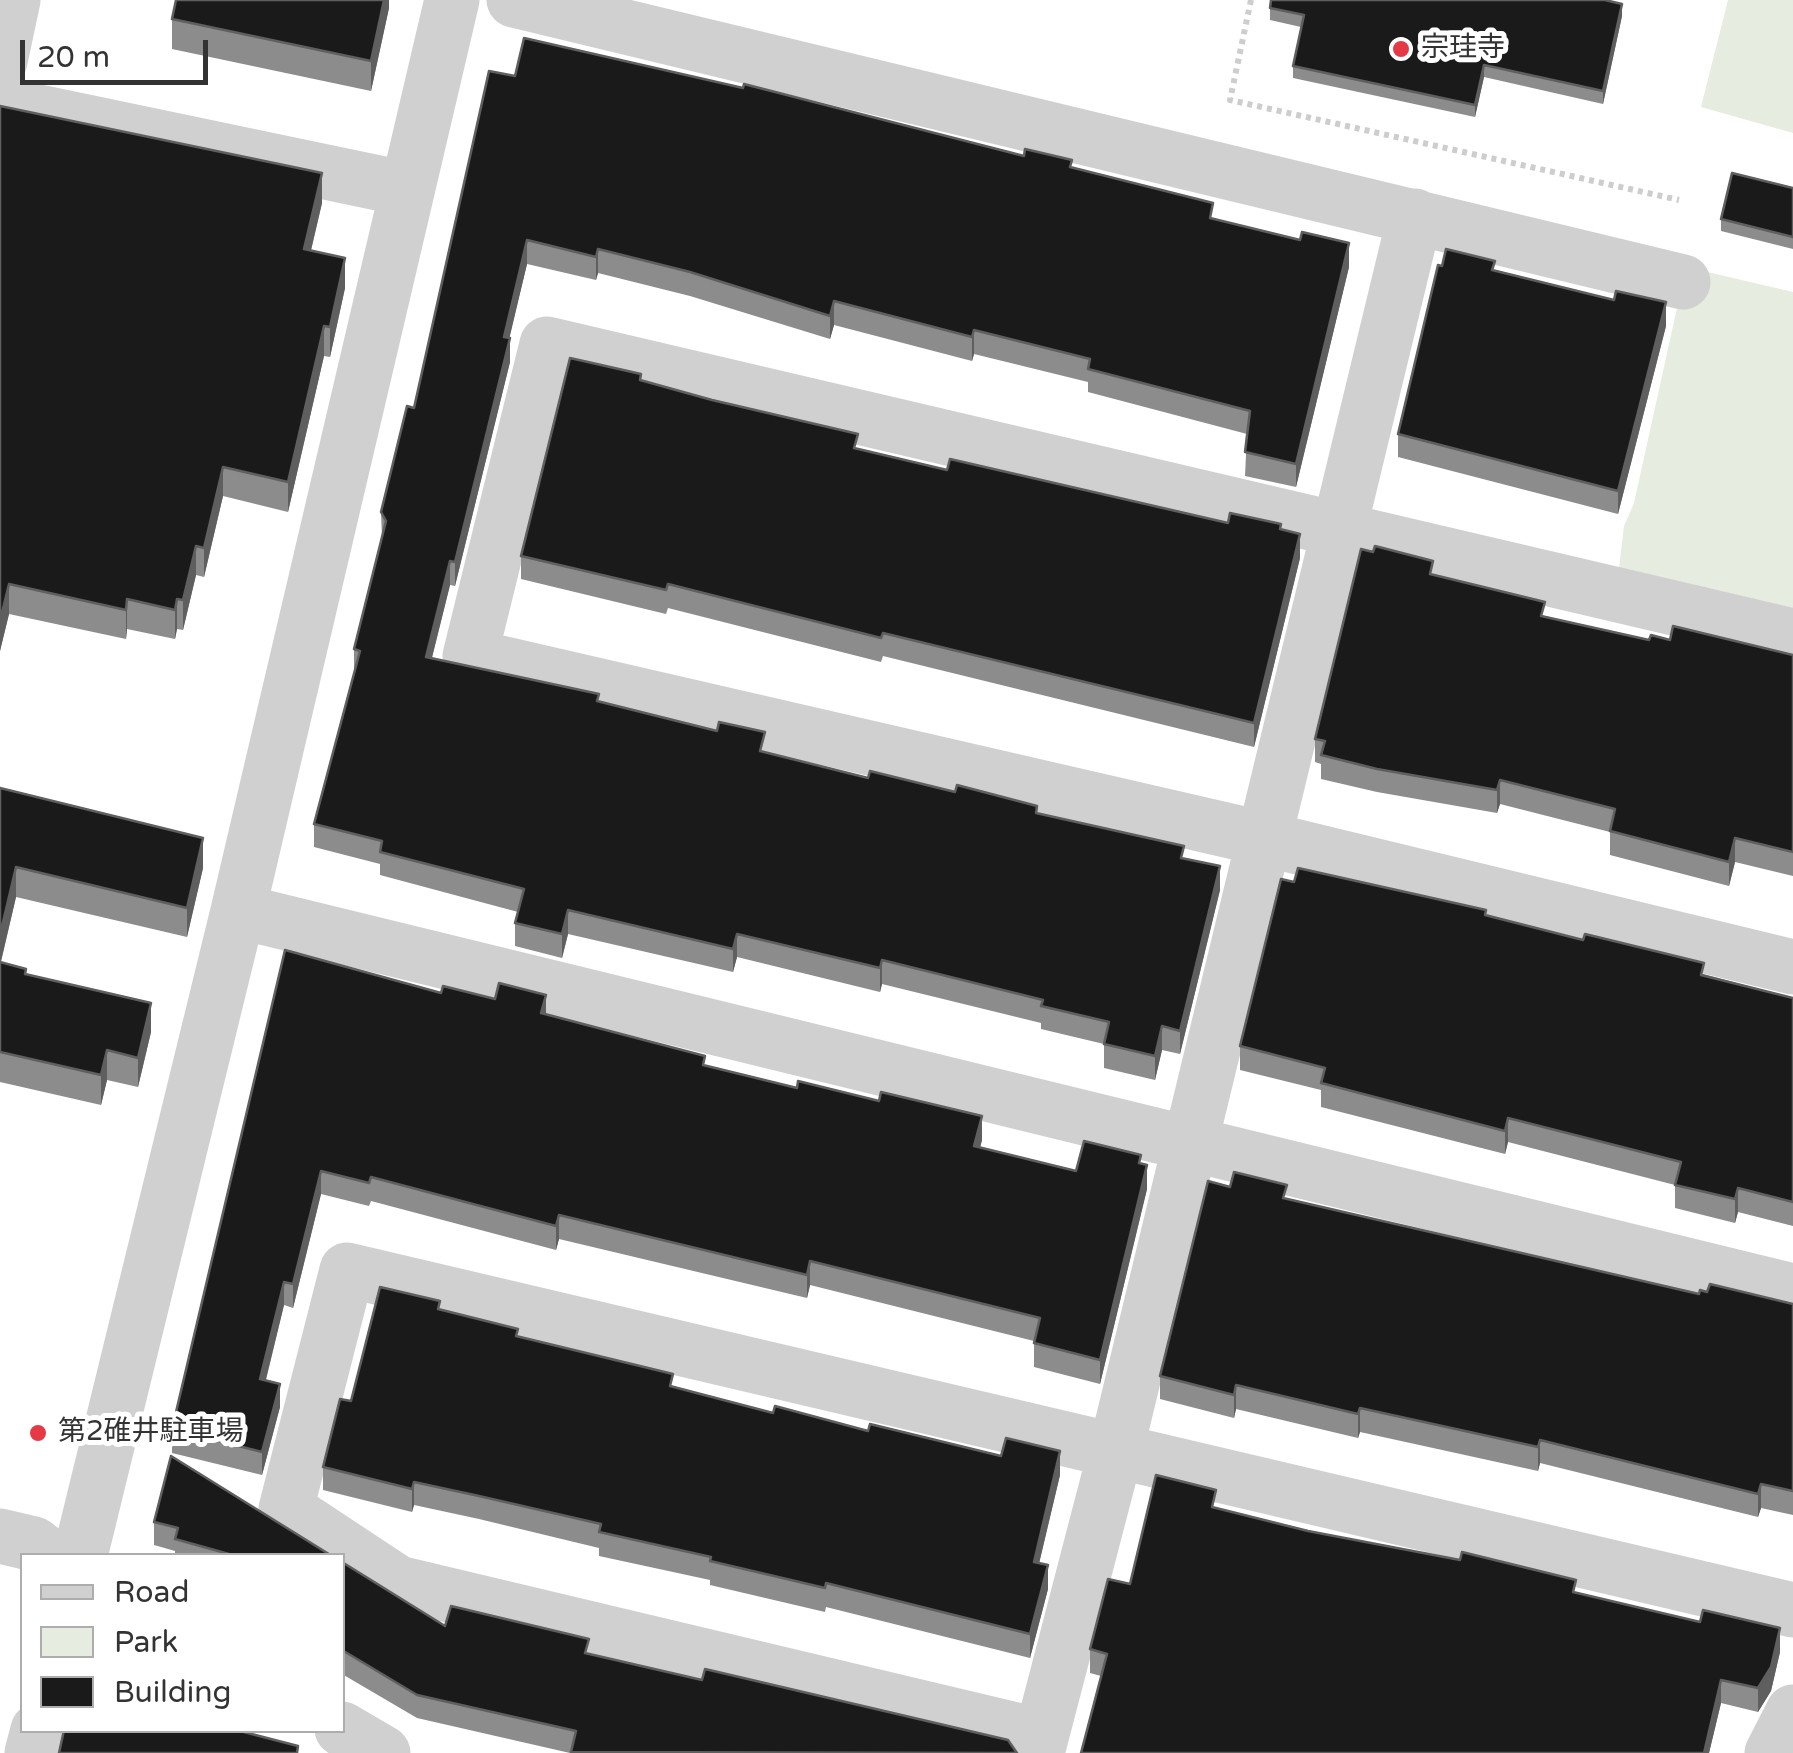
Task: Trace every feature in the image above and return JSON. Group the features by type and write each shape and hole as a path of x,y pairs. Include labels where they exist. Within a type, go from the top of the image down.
{"street":[{"path":"0,62 13,0"},
{"path":"81,1553 238,912 452,0"},
{"path":"514,0 1683,282"},
{"path":"0,104 407,190"},
{"path":"1414,216 1115,1454 1039,1744 398,1583 286,1509 346,1270 1115,1454 1793,1610"},
{"path":"1793,636 547,344 470,656 1265,839 1793,967"},
{"path":"238,912 1793,1291"},
{"path":"0,1536 34,1544 45,1553"},
{"path":"1772,1753 1793,1712"},
{"path":"345,1731 383,1753"}],"path":[{"path":"1251,0 1230,100 1680,200"}],"green space":[{"path":"1728,0 1793,0 1793,133 1701,107"},
{"path":"1686,267 1793,292 1793,608 1619,568 1624,526 1634,503"}],"building":[{"path":"176,0 384,0 371,61 172,19"},
{"name":"宗珪寺","path":"1271,0 1605,0 1622,4 1603,91 1484,65 1475,105 1293,66 1304,15 1270,8"},
{"path":"524,38 743,88 744,84 1024,156 1025,149 1072,160 1070,167 1213,203 1210,218 1300,240 1302,232 1349,243 1296,464 1245,452 1250,411 1088,369 1090,359 974,330 972,337 834,301 830,316 690,272 598,249 596,257 527,240 504,337 510,338 455,562 450,561 426,657 599,694 597,701 717,731 719,722 765,732 760,751 868,778 870,771 955,792 957,785 1037,806 1036,813 1184,846 1181,858 1220,866 1180,1031 1162,1026 1155,1056 1104,1044 1109,1022 1041,1006 1043,1000 882,960 880,968 737,934 733,949 568,910 562,934 515,923 524,889 380,852 382,841 314,824 360,651 354,649 386,521 381,512 407,406 414,408 489,71 515,76"},
{"path":"0,106 322,173 304,249 345,258 330,327 324,326 288,482 223,467 204,548 196,546 183,600 177,599 175,610 127,599 126,610 9,584 0,621"},
{"path":"1732,173 1793,188 1793,237 1721,219"},
{"path":"1446,249 1495,261 1492,270 1614,300 1616,291 1666,302 1618,491 1398,434 1438,265 1442,266"},
{"path":"570,358 641,374 640,380 712,400 858,434 854,448 947,470 950,459 1228,523 1230,513 1281,524 1280,529 1300,534 1254,723 883,633 881,638 668,584 666,590 521,556"},
{"path":"1375,546 1433,561 1430,574 1545,602 1541,616 1649,640 1651,635 1670,640 1673,626 1793,655 1793,852 1735,838 1729,862 1610,831 1615,809 1500,780 1497,790 1321,755 1325,741 1315,739 1361,549 1373,552"},
{"path":"0,788 203,838 187,908 16,867 0,935"},
{"path":"1298,868 1486,910 1485,915 1583,940 1585,934 1704,963 1701,975 1793,998 1793,1202 1738,1188 1735,1199 1675,1185 1681,1162 1508,1118 1505,1131 1321,1083 1325,1068 1240,1046 1281,879 1294,882"},
{"path":"285,950 441,993 443,986 495,999 499,983 546,995 541,1013 705,1056 703,1065 797,1088 798,1081 879,1101 881,1092 982,1116 974,1146 1076,1171 1084,1141 1141,1155 1139,1163 1147,1165 1100,1360 1034,1343 1040,1318 810,1261 807,1275 559,1215 556,1226 371,1177 369,1183 321,1171 293,1284 284,1282 260,1379 280,1384 262,1452 172,1429"},
{"path":"0,962 26,969 25,974 151,1003 138,1058 107,1050 101,1075 0,1052"},
{"path":"1234,1172 1287,1185 1283,1198 1699,1294 1700,1290 1707,1292 1710,1284 1793,1304 1793,1491 1761,1484 1758,1494 1540,1440 1538,1447 1360,1408 1358,1414 1236,1385 1234,1395 1160,1376 1208,1181 1230,1187"},
{"path":"380,1287 440,1301 438,1309 518,1329 516,1336 673,1374 670,1386 773,1413 775,1406 868,1431 870,1424 1001,1456 1006,1438 1060,1451 1034,1562 1048,1565 1030,1634 826,1583 825,1588 710,1561 711,1557 599,1532 601,1524 414,1482 412,1489 323,1467 340,1399 351,1401"},
{"path":"171,1456 327,1553 225,1553 175,1539 178,1528 154,1522"},
{"path":"1156,1475 1216,1490 1212,1507 1308,1531 1460,1560 1462,1552 1576,1580 1573,1592 1700,1622 1703,1610 1780,1628 1771,1667 1758,1688 1721,1680 1704,1753 1081,1753 1107,1654 1090,1649 1108,1579 1130,1584"},
{"path":"345,1564 445,1626 451,1606 589,1639 585,1653 702,1680 705,1669 1008,1740 1017,1753 571,1752 576,1731 417,1695 345,1652"},
{"path":"63,1733 248,1733 298,1746 297,1753 59,1753"}],"place":[{"name":"宗珪寺","path":"1401,49"},
{"name":"第2碓井駐車場","path":"38,1433"}]}
